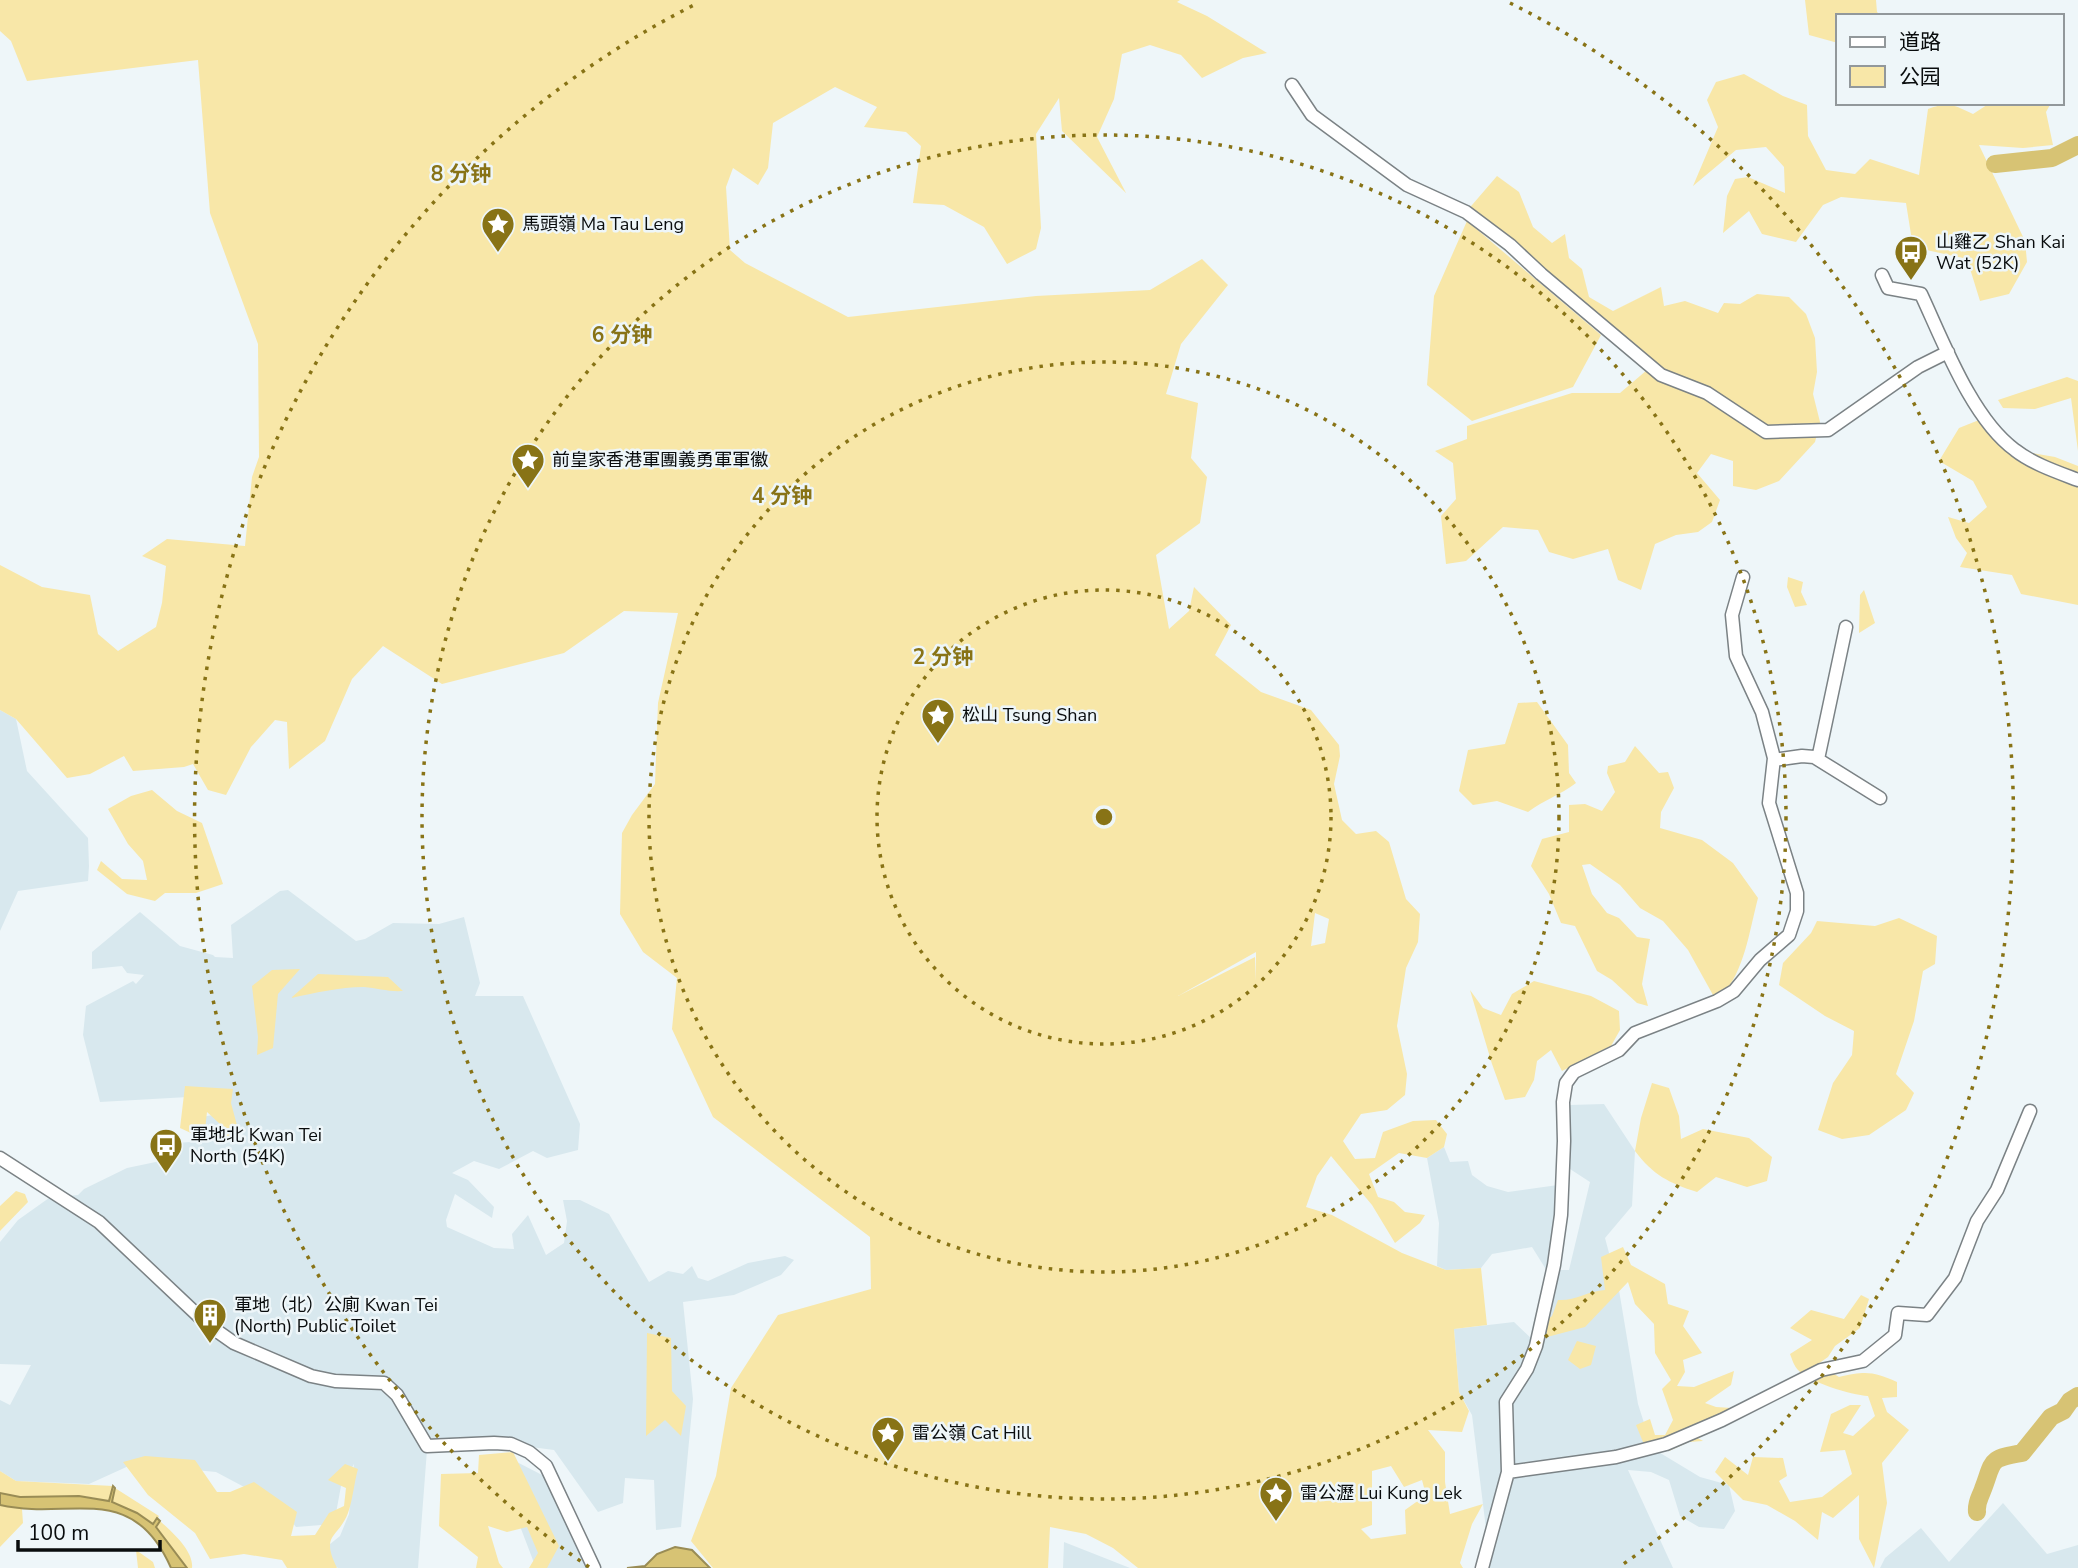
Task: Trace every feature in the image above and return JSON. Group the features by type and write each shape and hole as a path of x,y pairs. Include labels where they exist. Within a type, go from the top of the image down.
{"street":[{"path":"1292,85 1312,114 1407,185 1466,212 1488,228 1661,375 1707,393 1766,432 1828,430 1918,367 1948,352"},
{"path":"1882,275 1888,288 1922,294 1948,352 1984,418 2004,442 2032,461 2078,480"},
{"path":"1482,1568 1508,1472 1506,1402 1527,1369 1536,1346 1554,1265 1561,1215 1563,1102 1566,1083 1574,1072 1619,1050 1635,1033 1734,991 1760,960 1789,935 1797,911 1797,893 1769,803 1774,761 1762,712 1736,656 1732,615 1743,577"},
{"path":"1818,759 1846,627"},
{"path":"1774,761 1801,756 1818,759 1880,798"},
{"path":"1508,1472 1616,1457 1666,1444 1722,1420 1821,1370 1863,1361 1895,1335 1898,1313 1927,1315 1955,1278 1978,1221 1997,1190 2030,1111"},
{"path":"0,1158 89,1214 207,1324 234,1343 311,1376 335,1381 384,1383 397,1395 427,1446 494,1443 511,1444 529,1452 546,1466 594,1568"}],"shaded area":[{"path":"0,710 16,719 27,771 88,838 89,866 88,881 18,891 0,931"},
{"path":"288,890 356,941 365,939 393,923 439,924 464,917 480,983 475,996 523,996 580,1124 578,1150 547,1158 533,1151 499,1169 474,1161 452,1173 468,1180 494,1207 492,1218 455,1194 446,1220 447,1227 494,1248 514,1249 512,1234 528,1215 546,1255 564,1243 567,1221 563,1200 580,1200 609,1214 649,1282 668,1271 683,1274 692,1266 698,1278 708,1281 748,1263 785,1256 794,1260 781,1275 734,1295 683,1302 693,1399 681,1527 656,1530 654,1480 625,1478 623,1503 598,1512 554,1450 508,1444 427,1450 418,1568 338,1568 326,1561 324,1549 340,1536 349,1514 354,1464 341,1486 334,1524 296,1527 280,1506 216,1472 133,1464 89,1484 16,1481 0,1471 0,1400 10,1405 31,1365 0,1364 0,1242 18,1220 49,1198 78,1195 84,1189 127,1168 170,1159 177,1143 190,1142 197,1118 218,1114 223,1095 100,1102 83,1035 86,1006 133,981 136,984 144,975 127,973 122,966 92,969 92,952 140,912 180,946 215,957 233,958 231,925 280,891"},
{"path":"1604,1104 1635,1151 1632,1206 1605,1238 1619,1290 1638,1404 1652,1448 1700,1477 1729,1485 1735,1511 1724,1529 1699,1527 1680,1516 1669,1480 1651,1472 1628,1470 1673,1568 1479,1568 1488,1545 1472,1415 1459,1392 1454,1329 1514,1322 1536,1343 1559,1270 1569,1270 1590,1182 1570,1169 1570,1105"},
{"path":"1444,1147 1450,1162 1468,1161 1472,1175 1487,1186 1508,1192 1558,1185 1547,1271 1532,1247 1492,1254 1481,1268 1446,1270 1437,1266 1439,1223 1427,1158"},
{"path":"513,1460 544,1476 587,1568 536,1568 497,1466"},
{"path":"113,1486 115,1488 112,1502 137,1513 153,1524 157,1518 160,1521 156,1527 187,1568 171,1568 155,1540 138,1523 118,1513 97,1509 26,1509 0,1505 0,1493 20,1497 79,1496 109,1501"},
{"path":"2003,1503 2047,1554 2078,1545 2078,1568 1880,1568 1885,1558 1921,1528 1949,1562"},
{"path":"1064,1542 1130,1568 1063,1568"},
{"path":"675,1547 692,1550 710,1568 627,1568 645,1566 657,1554"}],"green space":[{"path":"0,0 1180,0 1177,2 1207,16 1267,53 1243,58 1202,78 1181,55 1150,45 1122,54 1114,99 1097,137 1126,193 1062,131 1059,98 1036,134 1041,228 1036,249 1007,264 984,227 944,205 913,203 921,146 906,132 864,127 877,107 835,87 773,123 768,168 758,185 733,168 726,187 730,250 745,263 848,317 1036,296 1150,290 1202,259 1228,285 1181,344 1166,394 1198,403 1191,458 1207,477 1200,523 1156,555 1169,629 1189,611 1194,587 1231,625 1215,655 1261,692 1311,710 1339,745 1340,756 1334,784 1342,820 1356,834 1376,831 1389,842 1406,899 1420,914 1418,942 1406,968 1397,1026 1407,1074 1405,1095 1387,1110 1361,1114 1343,1141 1355,1159 1375,1158 1383,1132 1413,1121 1436,1120 1447,1134 1444,1147 1427,1158 1399,1153 1369,1174 1378,1197 1394,1202 1405,1212 1425,1215 1420,1223 1395,1243 1372,1205 1331,1156 1317,1176 1306,1207 1332,1215 1402,1253 1446,1270 1481,1268 1487,1325 1454,1329 1459,1392 1469,1411 1462,1432 1428,1430 1445,1452 1445,1482 1450,1514 1483,1504 1472,1524 1460,1563 1463,1568 1138,1568 1113,1548 1086,1534 1050,1527 1048,1568 713,1568 691,1541 716,1476 731,1388 778,1315 871,1289 870,1237 713,1117 672,1029 677,978 643,952 620,914 622,833 655,784 658,703 678,613 624,611 564,653 442,684 383,646 352,679 325,741 289,769 287,722 275,720 251,747 226,795 208,790 193,764 133,771 124,756 90,774 67,778 16,719 0,710 0,565 42,587 90,595 98,634 118,651 156,627 166,566 142,556 167,539 245,546 252,477 259,457 258,344 210,213 198,60 27,81 11,41 0,31","holes":["1315,913 1329,919 1325,943 1311,946","1256,952 1256,981 1255,957 1178,996","1391,1466 1404,1487 1422,1480 1426,1495 1405,1510 1406,1534 1371,1539 1361,1529 1372,1525 1372,1471"]},
{"path":"1805,0 1876,0 1879,14 1836,14 1836,42 1809,35"},
{"path":"1744,74 1783,96 1807,105 1808,136 1826,170 1855,174 1870,159 1919,175 1928,109 1951,105 1973,114 1987,105 2050,105 2046,112 2053,145 2023,148 1979,145 2025,241 2027,262 2009,294 1980,301 1967,259 1913,247 1906,203 1841,197 1823,205 1796,242 1762,234 1749,211 1723,233 1727,196 1735,179 1748,177 1785,193 1784,167 1766,147 1736,150 1693,186 1718,127 1707,100 1716,82"},
{"path":"1497,176 1519,192 1533,227 1552,243 1565,234 1569,258 1582,269 1589,297 1613,311 1661,287 1664,306 1685,301 1718,313 1724,303 1740,304 1757,294 1789,297 1806,314 1815,338 1817,372 1813,394 1820,422 1815,442 1779,481 1756,490 1733,486 1733,461 1711,454 1697,473 1720,500 1712,522 1698,532 1676,535 1655,544 1641,590 1618,580 1608,549 1573,559 1549,552 1538,530 1503,527 1466,561 1446,564 1441,516 1456,499 1453,463 1435,451 1467,439 1467,426 1572,393 1620,393 1647,370 1466,212"},
{"path":"1467,221 1601,335 1573,387 1472,421 1427,385 1434,296"},
{"path":"2067,377 2078,381 2078,451 2071,398 2035,409 2003,408 1998,400"},
{"path":"1984,418 2026,452 2055,457 2078,466 2078,605 2021,594 2012,575 1960,567 1967,553 1956,538 1948,517 1969,523 1987,507 1973,481 1939,461 1959,428"},
{"path":"1788,577 1803,582 1801,592 1807,605 1795,607 1787,587"},
{"path":"1864,590 1875,623 1859,633 1860,595"},
{"path":"1537,702 1568,745 1569,773 1576,783 1528,812 1497,801 1473,805 1459,791 1468,750 1505,744 1518,703"},
{"path":"1635,746 1659,773 1668,772 1674,788 1661,812 1660,828 1702,840 1733,863 1758,898 1741,963 1721,997 1713,995 1688,950 1663,921 1640,908 1620,885 1590,864 1582,865 1592,894 1607,913 1619,918 1637,937 1650,939 1642,984 1648,1006 1637,1003 1612,980 1597,971 1575,926 1561,923 1549,894 1531,866 1542,839 1569,832 1569,805 1585,804 1602,811 1615,792 1607,773 1608,766 1625,762"},
{"path":"152,790 177,811 202,823 223,884 196,893 165,893 155,901 127,894 97,870 101,861 122,879 147,880 143,861 128,844 108,809 131,796"},
{"path":"1899,918 1937,936 1935,964 1923,971 1914,1021 1896,1074 1914,1093 1906,1110 1869,1135 1842,1139 1818,1130 1833,1083 1852,1055 1854,1031 1825,1016 1779,985 1783,963 1811,933 1817,921 1875,926"},
{"path":"300,969 278,994 273,1048 257,1055 258,1037 252,986 272,970"},
{"path":"318,974 388,977 403,991 355,987 291,998"},
{"path":"1534,981 1591,996 1619,1011 1620,1030 1611,1046 1562,1071 1551,1050 1537,1061 1534,1080 1525,1097 1505,1100 1470,990 1483,1008 1501,1015 1512,994"},
{"path":"1652,1083 1669,1088 1679,1116 1681,1139 1703,1129 1749,1138 1772,1157 1767,1181 1747,1187 1716,1177 1697,1192 1655,1172 1635,1151 1641,1118"},
{"path":"185,1086 233,1089 231,1103 238,1129 224,1142 220,1124 207,1112 204,1139 180,1128"},
{"path":"16,1191 25,1194 28,1202 0,1231 0,1206"},
{"path":"1623,1247 1631,1265 1665,1284 1668,1304 1689,1311 1683,1326 1702,1353 1683,1360 1685,1372 1677,1386 1694,1387 1734,1371 1731,1385 1705,1403 1732,1408 1739,1416 1696,1437 1703,1441 1689,1442 1669,1451 1643,1442 1636,1425 1650,1419 1655,1435 1665,1435 1673,1420 1662,1389 1671,1380 1655,1353 1654,1324 1635,1304 1628,1282 1585,1327 1547,1337 1546,1321 1552,1316 1558,1300 1605,1290 1601,1257"},
{"path":"1861,1295 1869,1299 1860,1328 1835,1346 1828,1357 1818,1364 1839,1377 1869,1373 1897,1382 1897,1397 1882,1398 1887,1412 1909,1430 1882,1463 1887,1503 1874,1568 1859,1539 1859,1495 1833,1518 1822,1512 1818,1540 1795,1521 1767,1505 1743,1500 1715,1472 1725,1457 1748,1475 1753,1457 1783,1458 1787,1476 1779,1481 1790,1502 1822,1497 1852,1474 1845,1450 1820,1452 1831,1414 1850,1405 1861,1405 1843,1433 1853,1436 1875,1416 1868,1396 1831,1387 1803,1375 1790,1354 1812,1340 1790,1328 1811,1310 1844,1319"},
{"path":"647,1333 671,1338 672,1391 686,1406 681,1436 665,1420 646,1436"},
{"path":"1577,1341 1596,1346 1591,1365 1580,1369 1568,1360"},
{"path":"513,1452 559,1546 547,1568 529,1568 538,1553 527,1527 507,1532 488,1526 503,1568 476,1568 478,1557 439,1526 441,1474 478,1473 479,1455"},
{"path":"145,1456 195,1460 217,1492 230,1492 254,1482 297,1512 291,1536 315,1535 329,1513 344,1506 346,1488 328,1480 345,1464 358,1469 348,1513 330,1542 337,1568 287,1568 282,1560 244,1554 210,1559 195,1533 148,1495 123,1462"},
{"path":"0,1471 16,1481 113,1486 110,1501 81,1496 9,1496 0,1493"},
{"path":"115,1488 159,1516 154,1525 137,1513 112,1502"},
{"path":"0,1505 22,1509 23,1523 0,1547"},
{"path":"160,1521 186,1549 192,1568 187,1568 156,1527"},
{"path":"136,1550 153,1562 155,1568 138,1568"}],"waterway":[{"path":"1995,164 2052,158 2078,145"},
{"path":"1977,1512 1978,1500 1994,1462 2022,1453 2051,1417 2063,1411 2070,1401 2078,1396"}],"place":[{"name":"馬頭嶺 Ma Tau Leng","path":"498,254"},
{"name":"山雞乙 Shan Kai Wat (52K)","path":"1911,282"},
{"name":"前皇家香港軍團義勇軍軍徽","path":"528,490"},
{"name":"松山 Tsung Shan","path":"938,745"},
{"name":"軍地北 Kwan Tei North (54K)","path":"166,1175"},
{"name":"軍地（北）公廁 Kwan Tei (North) Public Toilet","path":"210,1345"},
{"name":"雷公嶺 Cat Hill","path":"888,1463"},
{"name":"雷公瀝 Lui Kung Lek","path":"1276,1523"}]}
